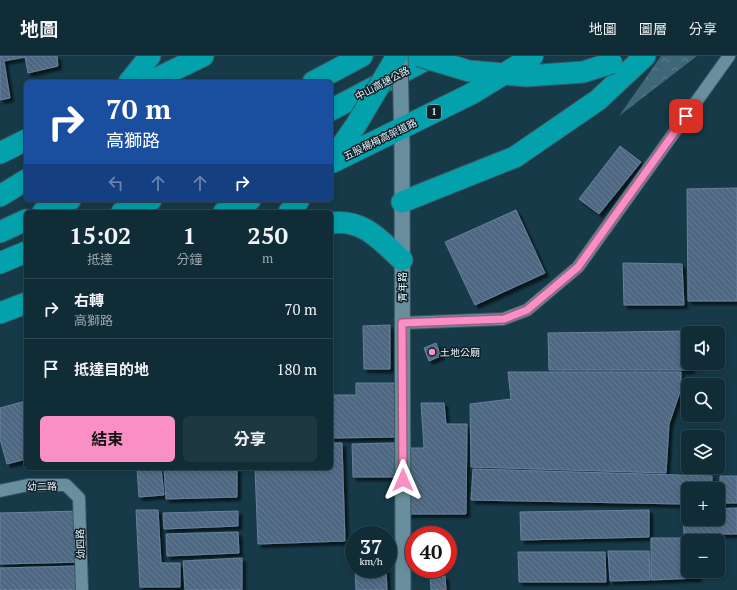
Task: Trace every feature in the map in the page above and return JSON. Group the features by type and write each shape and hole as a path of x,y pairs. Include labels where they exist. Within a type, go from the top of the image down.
{"highway":[{"path":"131,80 150,65 203,56"},
{"path":"317,80 362,56"},
{"path":"333,159 397,56"},
{"path":"419,56 469,71 527,76 583,72 633,56"},
{"name":"中山高速公路","path":"333,109 433,56"},
{"name":"五股楊梅高架道路","path":"333,161 473,93 533,56"},
{"path":"402,202 515,157 598,100 645,56"},
{"path":"0,153 24,141"},
{"path":"0,196 24,181"},
{"path":"48,210 66,202"},
{"path":"127,210 146,202"},
{"path":"228,210 246,202"},
{"path":"291,210 297,202"},
{"path":"0,232 24,221"},
{"path":"333,223 342,222 365,227 402,260"},
{"path":"0,263 24,253"},
{"path":"0,300 24,297"},
{"path":"0,313 24,304"}],"street":[{"name":"青年路","path":"400,56 402,147 403,590"},
{"path":"402,323 504,319 527,310 578,267 729,56"},
{"name":"幼二路","path":"0,491 28,485 66,485 79,498"},
{"name":"幼四路","path":"79,498 82,590"}],"green space":[{"path":"661,56 697,56 619,116"}],"building":[{"path":"0,56 57,56 58,66 28,73 25,57 4,61 10,98 0,100"},
{"path":"620,146 641,162 599,214 579,199"},
{"path":"737,188 737,301 688,301 687,189"},
{"path":"516,210 545,273 475,305 445,242"},
{"path":"623,263 682,264 684,305 624,305"},
{"path":"390,325 390,369 364,369 363,326"},
{"path":"681,331 681,370 549,370 548,333"},
{"name":"土地公廟","path":"436,343 441,356 429,361 424,348"},
{"path":"508,372 681,372 681,389 669,424 666,473 471,467 470,404 511,399"},
{"path":"356,383 395,383 395,437 333,438 333,395 356,395"},
{"path":"24,402 24,460 7,464 0,439 0,408"},
{"path":"421,403 444,403 446,424 467,424 466,514 404,514 404,489 413,490 408,448 424,448"},
{"path":"333,443 342,443 345,541 258,544 255,470 333,470"},
{"path":"394,443 395,477 353,477 352,444"},
{"path":"473,469 712,476 712,482 681,482 681,504 471,500"},
{"path":"137,470 161,470 164,495 139,497"},
{"path":"164,470 237,470 237,497 166,499"},
{"path":"720,476 737,476 737,503 725,503 725,482 720,482"},
{"path":"737,508 737,534 684,534 683,526 725,526 725,509"},
{"path":"136,510 158,510 161,563 180,563 180,587 140,587"},
{"path":"649,510 649,537 521,540 520,512"},
{"path":"82,511 84,562 0,564 0,513"},
{"path":"238,511 238,526 164,529 163,513"},
{"path":"238,532 239,553 167,556 166,534"},
{"path":"651,538 681,538 681,578 698,578 651,580"},
{"path":"608,551 649,551 650,580 610,581"},
{"path":"518,552 605,552 606,582 519,582"},
{"path":"242,558 242,590 185,590 183,561"},
{"path":"79,566 80,590 0,590 0,568"},
{"path":"355,578 386,578 387,590 356,590"},
{"path":"430,578 445,578 446,590 431,590"}],"place":[{"name":"土地公廟","path":"432,352"}],"route":[{"path":"403,480 402,323 504,319 527,310 578,267 686,116"}]}
